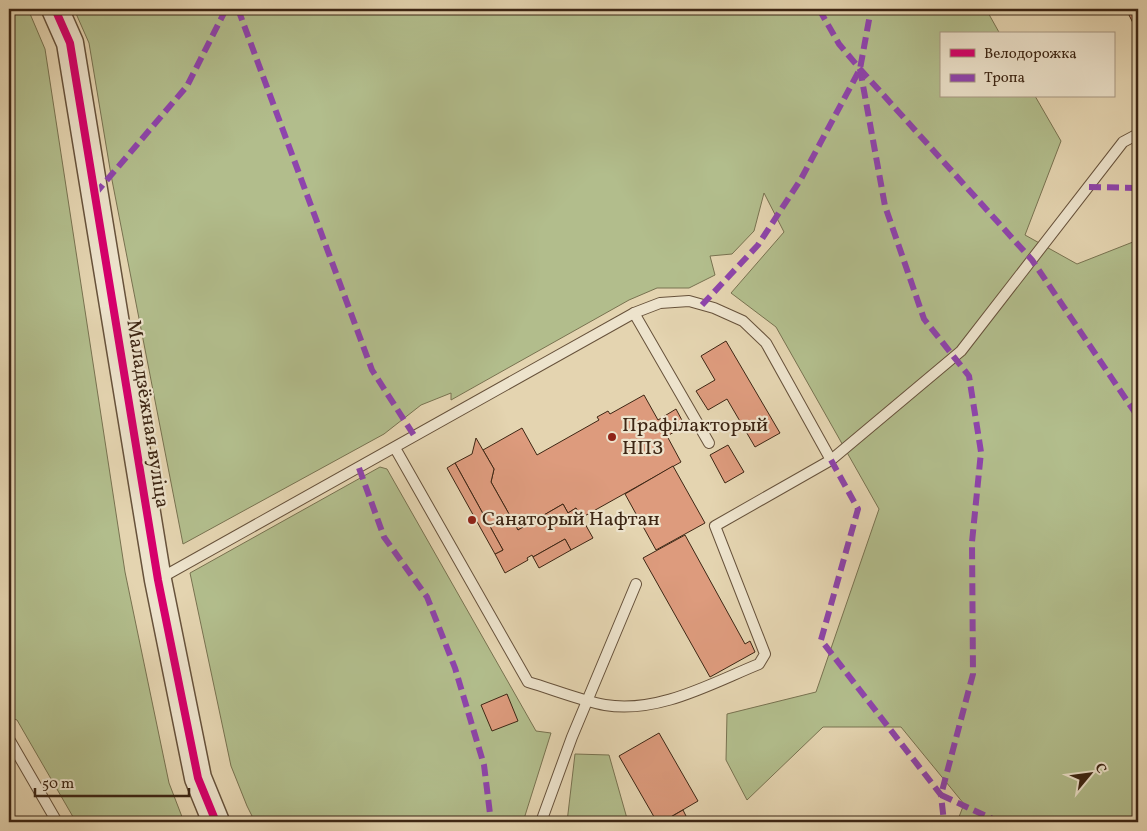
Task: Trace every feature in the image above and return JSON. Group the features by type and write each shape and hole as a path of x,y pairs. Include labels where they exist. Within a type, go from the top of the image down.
{"street":[{"name":"Маладзёжная вуліца","path":"55,9 70,43 158,580 198,778 216,822"}],"lane":[{"path":"395,448 528,682 605,705 636,706 669,700 759,664 765,654 715,526 831,460 961,351 1123,142 1138,134"},
{"path":"158,580 634,313 660,302 689,302 714,308 743,321 766,343 831,460"},
{"path":"634,313 709,443"},
{"path":"541,822 587,699 636,584"},
{"path":"9,739 57,822"}],"green space":[{"path":"9,9 28,9 45,49 125,572 169,783 184,822 76,822 17,720 9,717"},
{"path":"74,9 986,9 999,32 940,32 940,98 1036,98 1061,141 1025,235 1077,264 1138,240 1138,822 957,822 964,804 901,727 823,727 747,800 726,760 727,714 816,692 879,509 776,327 731,293 784,232 764,193 754,231 732,254 710,256 715,275 689,288 657,288 629,300 451,400 451,393 421,405 384,434 183,544 111,175 89,43"},
{"path":"380,467 387,469 536,731 551,733 523,822 255,822 247,806 231,766 190,573"},
{"path":"575,754 609,755 628,822 567,822"}],"building":[{"path":"1126,9 1138,9 1138,23 1134,25"},
{"path":"726,341 780,433 755,447 727,399 708,410 696,391 715,380 701,356"},
{"path":"644,395 658,420 676,409 685,426 667,436 681,462 581,518 576,508 568,513 563,504 518,530 491,482 494,469 483,450 522,428 537,455 599,420 597,417 608,411 610,414"},
{"path":"476,438 494,469 491,482 518,530 563,504 568,513 576,508 593,538 571,550 565,539 533,557 532,555 527,558 528,560 505,573 495,554 503,550 455,463 472,454"},
{"path":"728,445 744,472 725,483 710,455"},
{"path":"455,463 503,550 495,554 447,468"},
{"path":"673,466 705,523 656,550 625,494"},
{"path":"685,535 745,644 750,641 755,652 710,677 643,558"},
{"path":"565,539 571,550 539,568 533,557"},
{"path":"507,694 518,721 492,731 481,705"},
{"path":"659,733 698,801 662,822 657,822 619,756"},
{"path":"683,810 689,822 662,822"}],"marked path":[{"path":"95,194 187,86 226,9"},
{"path":"238,9 372,370 415,437"},
{"path":"819,9 839,44 860,69 1032,260 1138,417"},
{"path":"702,305 758,245 801,179 860,69 871,9"},
{"path":"860,69 885,206 924,319 969,376 981,452 972,542 973,674 941,795 999,822"},
{"path":"1089,187 1138,188"},
{"path":"831,460 858,509 821,640 941,795 944,822"},
{"path":"359,468 384,537 427,597 455,668 484,765 491,822"}],"cycle path":[{"path":"55,9 70,43 158,580 198,778 216,822"}],"place":[{"name":"Прафілакторый НПЗ","path":"612,437"},
{"name":"Санаторый Нафтан","path":"472,520"}]}
